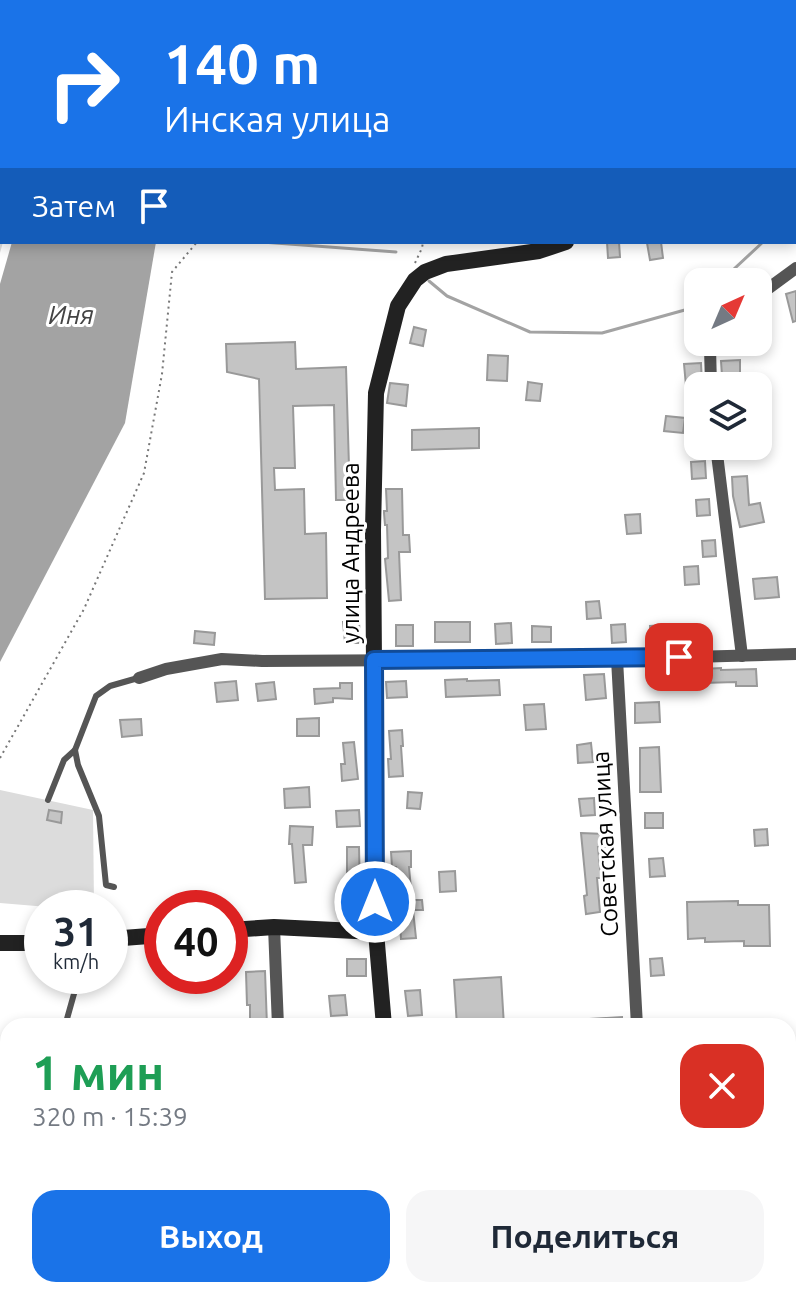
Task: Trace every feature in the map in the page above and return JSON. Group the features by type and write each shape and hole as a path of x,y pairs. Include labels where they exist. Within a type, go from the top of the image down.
{"street":[{"name":"улица Андреева","path":"383,1018 376,932 373,530 376,393 398,306 415,280 425,272 446,264 539,251 560,244"},
{"path":"772,286 796,268"},
{"path":"718,460 742,656"},
{"path":"139,678 166,669 222,659 617,659 796,654"},
{"name":"Советская улица","path":"617,659 637,1018"},
{"path":"274,927 278,1018"},
{"path":"248,929 274,927 376,932"},
{"path":"0,943 24,943"}],"lane":[{"path":"48,800 64,760 75,750 96,696 110,686 139,678"},
{"path":"75,750 99,816 106,885 114,887"},
{"path":"67,1018 74,994"}],"path":[{"path":"0,758 84,609 144,473 162,374 172,272 195,244"},
{"path":"422,248 423,244"}],"shaded area":[{"path":"0,790 93,810 94,890 24,890 24,905 0,903"}],"water":[{"name":"Иня","path":"11,244 156,244 125,423 0,662 0,284"}],"building":[{"path":"607,244 619,244 620,257 608,258"},
{"path":"647,244 661,244 663,258 650,260"},
{"path":"796,291 796,321 793,322 786,294"},
{"path":"414,327 426,330 423,346 410,343"},
{"path":"295,342 296,369 346,367 350,500 336,500 334,405 293,406 295,468 274,468 275,490 304,489 305,534 326,533 327,598 265,599 259,379 227,372 226,344"},
{"path":"488,355 508,356 507,381 487,380"},
{"path":"740,360 740,372 722,372 721,361"},
{"path":"701,363 701,372 685,372 684,364"},
{"path":"528,382 542,384 540,401 526,400"},
{"path":"390,383 408,385 406,406 387,403"},
{"path":"666,416 684,418 683,433 664,431"},
{"path":"479,428 479,448 412,450 412,430"},
{"path":"705,461 706,478 692,479 691,462"},
{"path":"747,476 749,505 760,503 764,522 740,527 732,477"},
{"path":"386,489 402,489 403,535 409,535 410,552 399,552 401,600 389,601 385,559 388,558 384,513 387,511"},
{"path":"709,499 710,515 697,516 696,500"},
{"path":"640,514 641,533 627,534 625,515"},
{"path":"715,540 716,556 703,557 702,541"},
{"path":"698,566 699,584 685,585 684,567"},
{"path":"777,577 779,597 755,599 753,579"},
{"path":"599,601 601,618 587,619 586,602"},
{"path":"359,621 360,643 345,643 343,622"},
{"path":"435,622 470,622 470,642 435,642"},
{"path":"511,623 512,643 496,644 495,624"},
{"path":"625,624 626,642 612,643 611,625"},
{"path":"396,625 413,625 413,646 396,646"},
{"path":"663,625 664,641 651,642 650,626"},
{"path":"532,626 551,627 551,642 532,642"},
{"path":"195,631 215,633 214,645 194,643"},
{"path":"703,669 756,669 757,686 736,686 736,682 703,683"},
{"path":"604,674 606,698 586,700 584,675"},
{"path":"445,680 499,680 500,695 446,697"},
{"path":"236,681 238,700 217,702 215,683"},
{"path":"406,681 407,697 387,698 386,682"},
{"path":"274,682 276,699 258,701 256,684"},
{"path":"340,683 352,683 352,699 333,698 333,702 315,704 314,689 340,688"},
{"path":"659,702 660,722 635,723 635,703"},
{"path":"544,704 546,729 526,730 524,705"},
{"path":"319,718 319,736 297,736 297,719"},
{"path":"141,719 142,735 122,737 120,720"},
{"path":"402,730 403,776 389,777 389,731"},
{"path":"354,742 358,779 342,781 341,764 345,764 343,743"},
{"path":"591,743 593,762 578,763 577,745"},
{"path":"659,747 661,792 640,792 640,748"},
{"path":"309,787 310,807 285,808 284,789"},
{"path":"408,792 422,793 420,809 407,808"},
{"path":"594,798 595,815 581,816 579,799"},
{"path":"49,810 62,812 61,823 47,820"},
{"path":"359,810 360,826 337,827 336,811"},
{"path":"645,813 663,813 663,828 645,828"},
{"path":"290,826 313,827 312,845 303,845 306,882 295,883 292,844 289,844"},
{"path":"767,829 768,845 755,846 754,830"},
{"path":"581,833 605,834 605,847 598,847 600,912 586,914"},
{"path":"347,847 359,847 360,892 347,893"},
{"path":"411,851 412,900 422,900 423,910 413,910 416,938 401,939 396,867 392,867 391,852"},
{"path":"663,858 665,876 650,877 649,859"},
{"path":"455,871 456,891 440,892 439,872"},
{"path":"738,901 738,905 769,905 770,946 744,946 744,941 688,939 687,902"},
{"path":"662,958 664,975 651,976 650,959"},
{"path":"347,959 366,959 366,976 347,976"},
{"path":"265,971 267,1018 250,1018 250,1005 247,1005 248,972"},
{"path":"501,977 504,1018 456,1018 454,980"},
{"path":"420,990 422,1015 408,1016 405,991"},
{"path":"345,995 347,1015 331,1016 329,996"}],"waterway":[{"path":"289,244 396,252"},
{"path":"735,268 761,244"},
{"path":"429,281 447,296 530,332 602,333 684,310"}],"route":[{"path":"375,902 374,660 679,657"}]}
